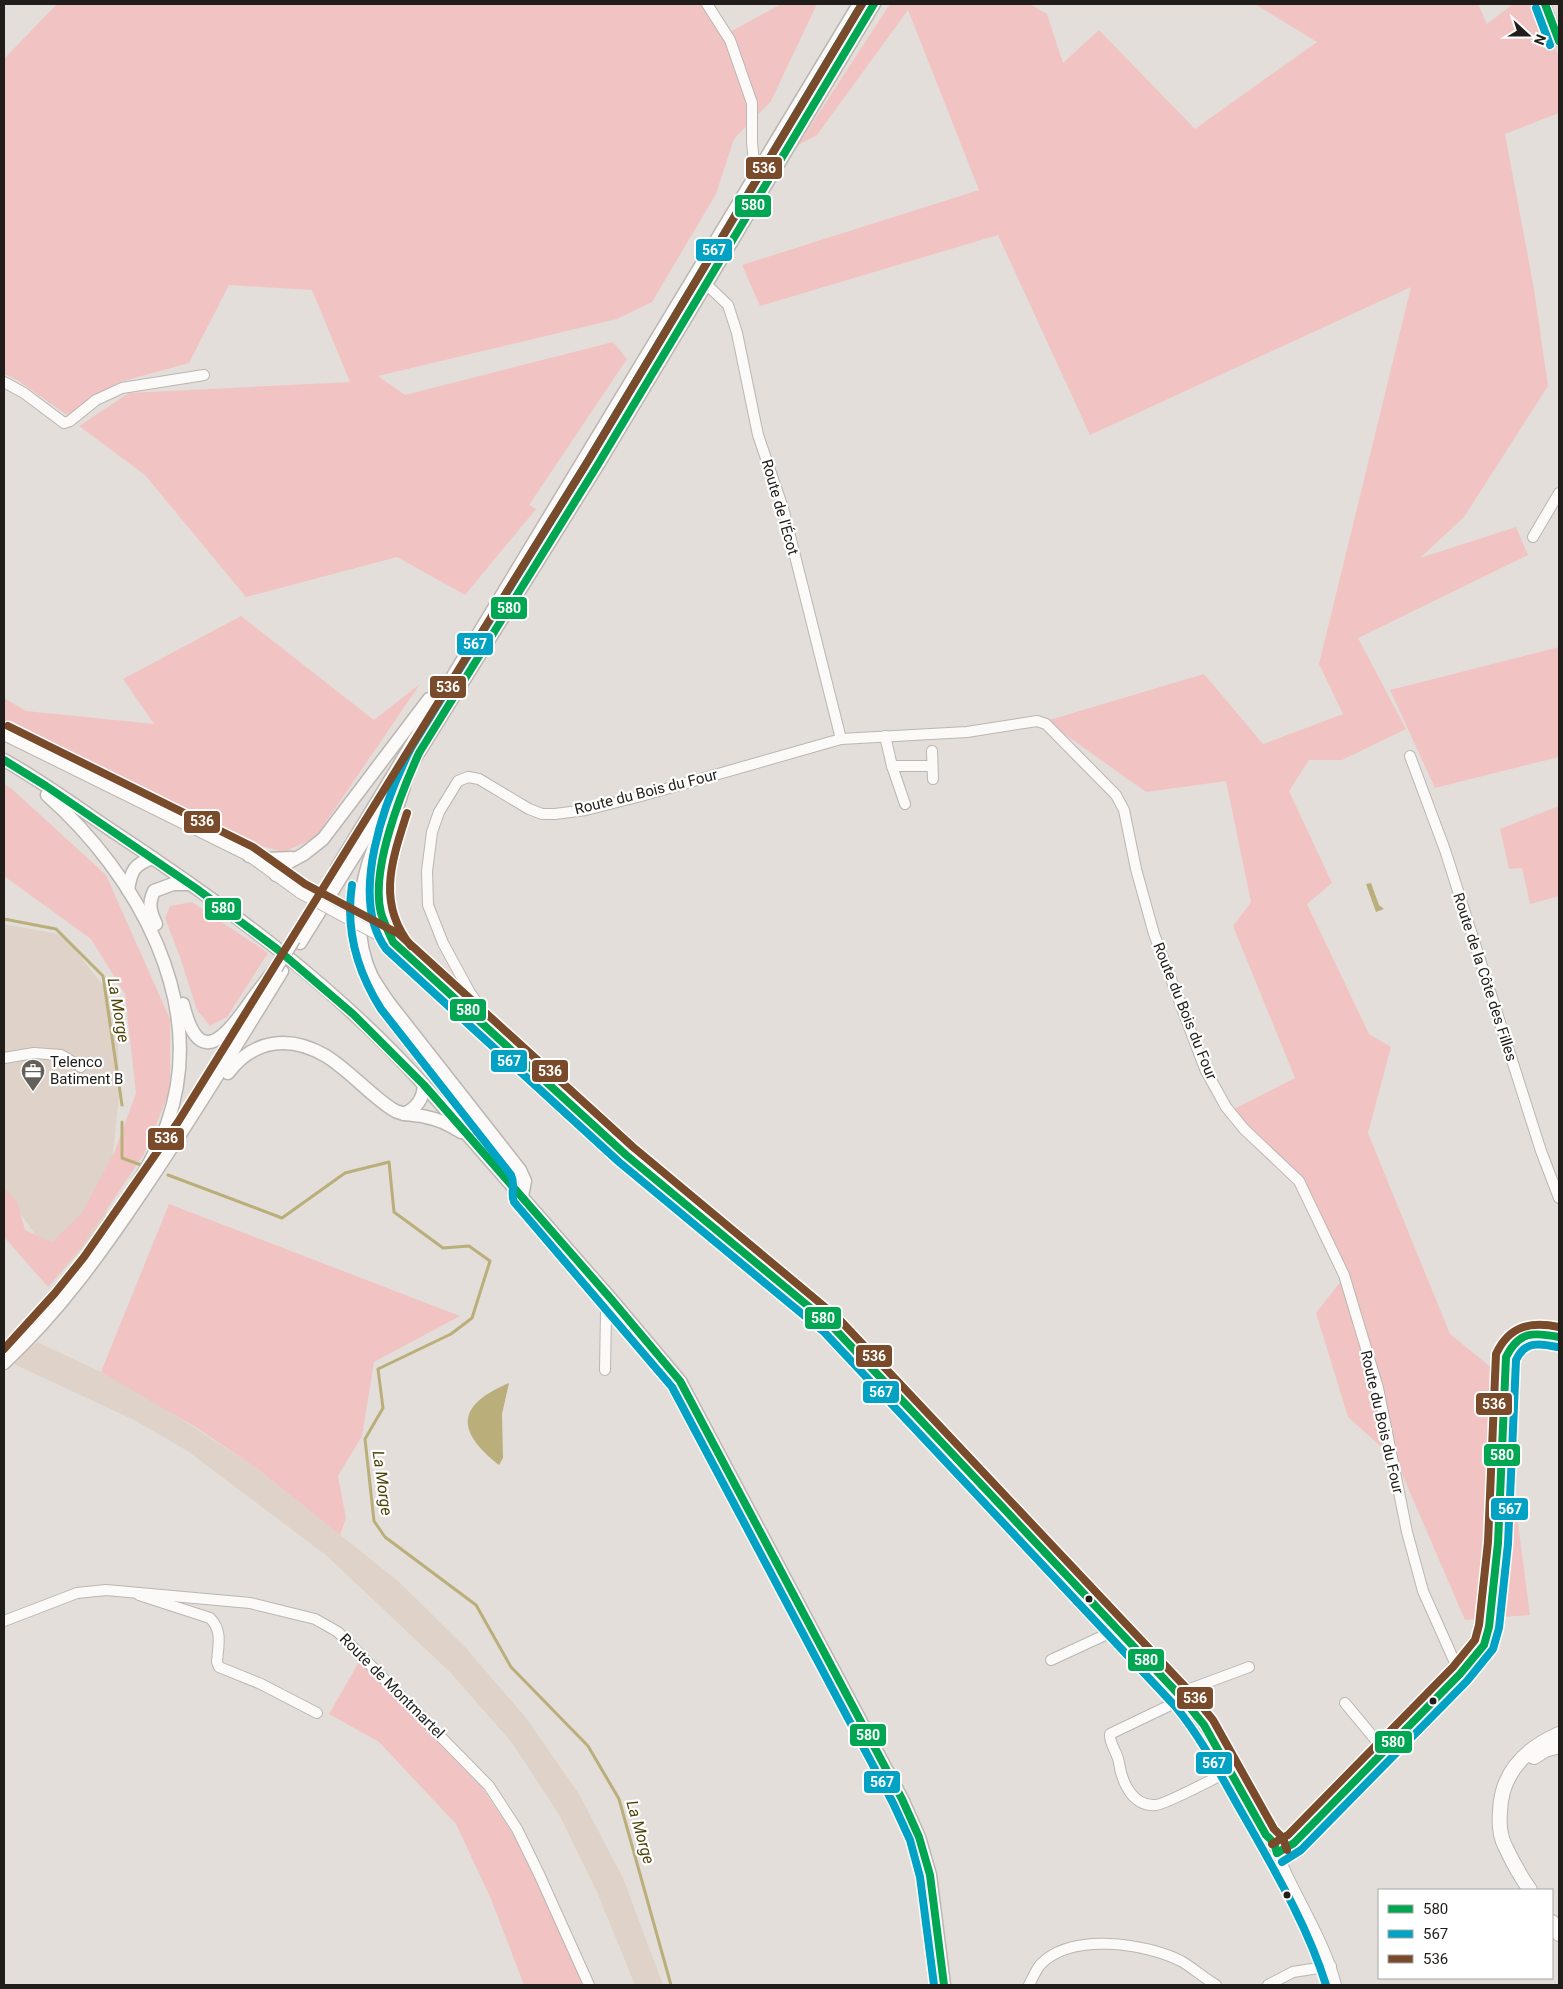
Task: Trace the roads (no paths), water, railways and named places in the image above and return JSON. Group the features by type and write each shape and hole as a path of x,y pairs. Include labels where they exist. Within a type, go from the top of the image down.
{"highway":[{"path":"1529,1889 1505,1847 1500,1826 1501,1800 1506,1781 1514,1766 1536,1745 1559,1734"},
{"path":"1515,1863 1507,1815 1512,1787 1519,1773 1530,1761 1545,1750 1559,1746"}],"main road":[{"path":"297,941 475,636 859,4"},
{"path":"20,1342 69,1281 125,1205 181,1123 419,754 598,466 874,4"},
{"path":"276,875 284,865 322,839 404,733 475,636"},
{"path":"419,754 379,833 361,893 360,915 364,954 372,977 388,1003 520,1170 525,1181 522,1196"},
{"path":"8,762 190,884 294,962 394,1051 522,1196 680,1381 902,1799 919,1837 930,1875 944,1985"},
{"path":"8,762 57,804 97,847 128,890 158,947 171,983 178,1020 180,1067 167,1125 154,1154 125,1205"},
{"path":"393,942 381,913 379,886 388,838 404,786"},
{"path":"249,856 276,859 297,857"},
{"path":"128,890 133,870 140,862 153,858"},
{"path":"190,884 173,884 154,891 150,901 150,910 168,951 193,1034 204,1041 213,1042 222,1038 279,969"},
{"path":"186,1127 279,969"},
{"path":"5,1359 92,1264 186,1127 239,1059 253,1050 271,1043 298,1045 326,1056 394,1110 404,1114 437,1119 469,1137"},
{"path":"404,1114 414,1109 421,1099 424,1085"}],"street":[{"path":"707,4 730,40 752,103 752,142 755,173"},
{"path":"1545,4 1559,42"},
{"name":"Route de l'Écot","path":"706,284 728,305 737,333 758,435 783,508 841,739"},
{"path":"4,382 24,393 64,423 70,421 96,400 122,388 204,375"},
{"path":"1533,537 1559,494"},
{"name":"Route du Bois du Four","path":"502,1040 469,991 447,951 432,919 428,905 427,871 432,832 439,812 458,781 468,777 479,779 528,809 542,814 555,814 586,810 641,796 841,739 967,732 1037,721 1046,724 1116,795 1124,810 1136,869 1154,934 1205,1069 1226,1107 1244,1129 1299,1181 1344,1275 1378,1388 1407,1532 1423,1590 1460,1674"},
{"path":"4,735 249,856 300,893 393,942 626,1155 831,1325 1181,1696 1204,1725 1266,1835 1274,1843 1331,1966 1336,1985"},
{"path":"885,736 892,766 905,804"},
{"path":"932,751 931,766 933,779"},
{"name":"Route de la Côte des Filles","path":"1410,756 1445,850 1535,1132 1559,1198"},
{"path":"892,766 931,766"},
{"path":"4,1058 34,1053 61,1055 81,1067"},
{"path":"605,1370 606,1312 611,1299"},
{"path":"1277,1853 1294,1843 1460,1674 1484,1645 1489,1627 1498,1543 1506,1356 1511,1344 1518,1338 1528,1334 1559,1337"},
{"name":"Route de Montmartel","path":"4,1621 77,1593 106,1590 134,1591 250,1603 315,1619 338,1632 489,1786 517,1830 540,1874 589,1985"},
{"path":"134,1591 151,1600 210,1618 217,1625 219,1632 217,1662 219,1667 261,1684 317,1714"},
{"path":"1051,1660 1118,1629"},
{"path":"1230,1771 1157,1805 1139,1802 1128,1790 1120,1772 1119,1761 1110,1734 1181,1696 1249,1667"},
{"path":"1345,1703 1384,1750"},
{"path":"1030,1985 1040,1965 1056,1954 1074,1947 1112,1942 1152,1950 1181,1961 1216,1985"},
{"path":"1268,1985 1293,1972 1331,1966"}],"waterway":[{"name":"La Morge","path":"4,919 56,929 103,976 122,1105"},
{"name":"La Morge","path":"122,1122 122,1158 141,1165"},
{"name":"La Morge","path":"168,1175 282,1218 345,1173 389,1162 394,1212 443,1248 469,1246 490,1261 472,1318 451,1334 378,1369 383,1408 365,1439 374,1521 385,1537 476,1605 511,1667 588,1746 619,1799 671,1985"}],"place":[{"name":"Telenco Batiment B","path":"33,1092"}]}
